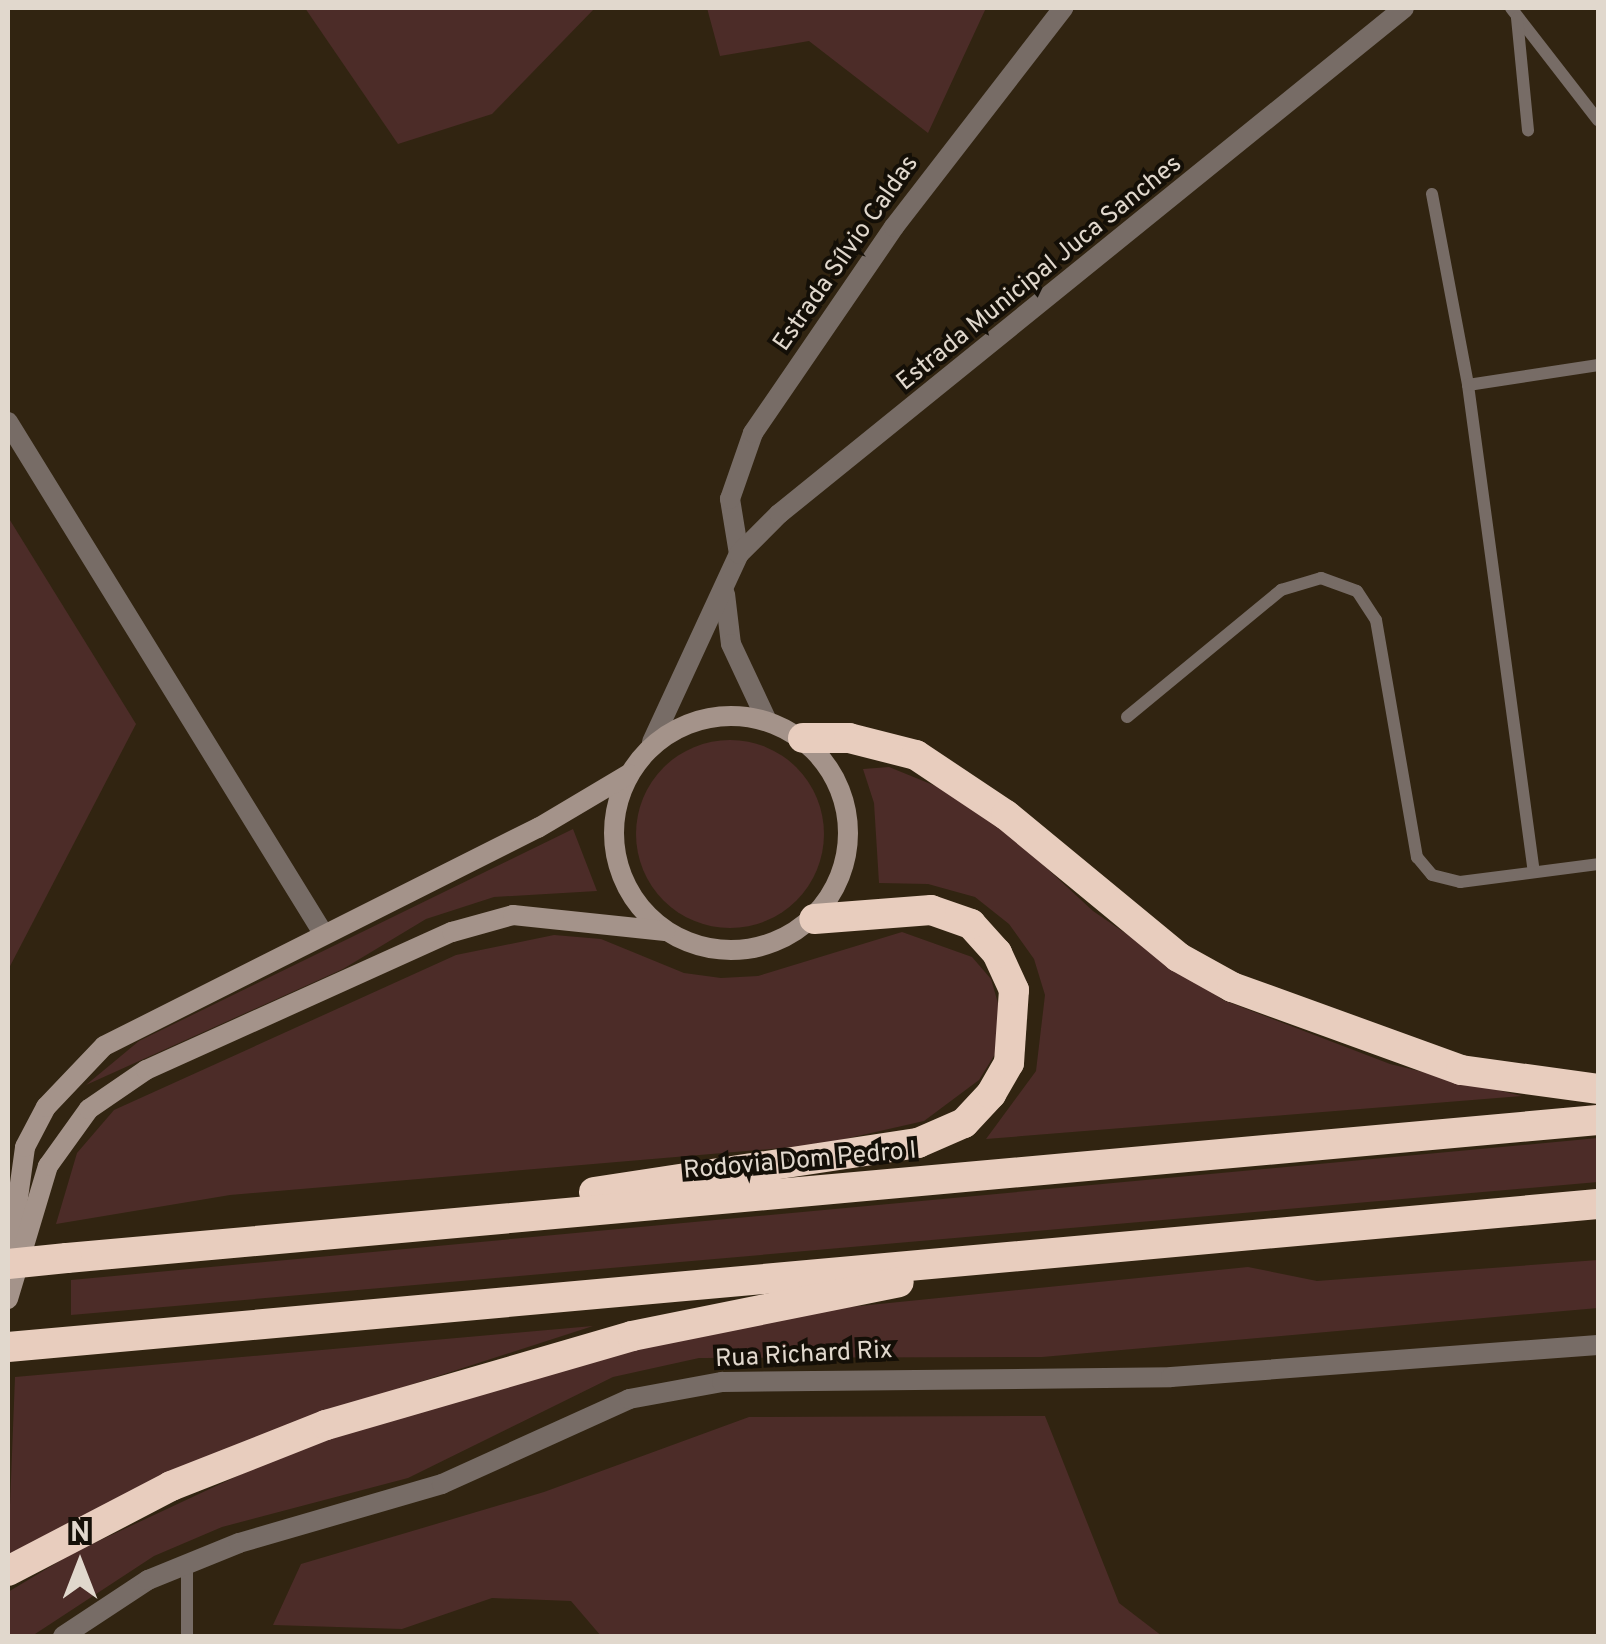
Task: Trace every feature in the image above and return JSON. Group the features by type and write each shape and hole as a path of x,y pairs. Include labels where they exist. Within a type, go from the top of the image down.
{"highway":[{"path":"803,738 849,738 916,755 1006,815 1178,957 1232,987 1461,1070 1598,1088"},
{"path":"230,1244 868,1152 964,1123 1009,1062 1016,1026 1014,990 997,953 971,924 931,910 814,919"},
{"name":"Rodovia Dom Pedro I","path":"8,1267 67,1258 1598,1120"},
{"path":"8,1347 1598,1204"},
{"path":"8,1571 171,1486 469,1379 767,1306 1092,1247"}],"main road":[{"path":"8,1298 48,1166 89,1108 146,1070 452,932 513,915 665,931 732,950 774,942 814,919 849,842 846,803 830,767 803,738 767,721 691,724 652,742 629,774 614,807 619,877 665,931"},
{"path":"8,1267 25,1147 75,1074 137,1026 538,828 629,774"}],"street":[{"name":"Estrada Sílvio Caldas","path":"739,554 730,498 753,433 894,226 1062,8"},
{"name":"Estrada Municipal Juca Sanches","path":"739,554 1404,8"},
{"path":"8,422 323,933"},
{"path":"652,742 725,592 739,554"},
{"path":"725,592 730,644 767,721"},
{"name":"Rua Richard Rix","path":"63,1636 187,1564 442,1484 630,1399 722,1382 1171,1377 1598,1345"}],"lane":[{"path":"1514,12 1598,120"},
{"path":"1514,12 1528,130"},
{"path":"1432,194 1468,385 1534,872"},
{"path":"1468,385 1598,365"},
{"path":"1127,717 1281,590 1321,578 1357,591 1376,620 1417,857 1432,875 1460,882 1598,864"},
{"path":"187,1564 188,1636"}],"shaded area":[{"path":"305,8 595,8 492,114 398,144"},
{"path":"707,8 986,8 928,133 809,41 720,56"},
{"path":"8,517 136,724 8,970"},
{"path":"730,740 766,747 797,767 817,798 824,834 817,870 797,901 766,921 730,928 694,921 663,901 643,870 636,834 643,798 663,767 694,747"},
{"path":"889,767 975,802 1093,911 1223,1000 1390,1064 1522,1096 986,1139 1036,1071 1045,995 1034,959 1009,924 975,897 928,884 879,883 874,803 863,769"},
{"path":"573,829 597,891 494,897 426,919 343,969 86,1085 139,1041"},
{"path":"902,932 972,957 991,979 1000,1010 997,1051 979,1080 924,1121 818,1145 230,1195 56,1224 77,1153 114,1110 456,955 554,935 601,939 684,973 721,978 758,976"},
{"path":"1598,1138 1598,1182 71,1315 71,1280"},
{"path":"1598,1260 1598,1308 1042,1357 699,1358 613,1377 408,1478 222,1527 154,1556 32,1636 8,1636 8,1592 73,1553 265,1463 479,1384 780,1314 1248,1267 1317,1281"},
{"path":"593,1326 290,1424 8,1556 15,1377"},
{"path":"1045,1416 1119,1603 1162,1636 601,1636 571,1601 492,1598 402,1629 273,1625 301,1564 544,1492 749,1417"}]}
